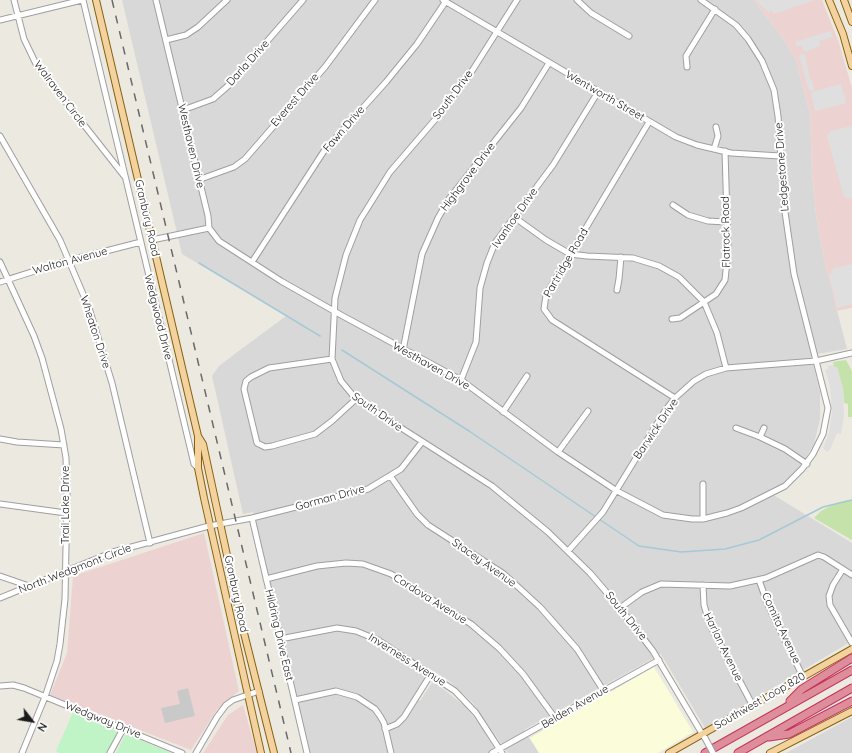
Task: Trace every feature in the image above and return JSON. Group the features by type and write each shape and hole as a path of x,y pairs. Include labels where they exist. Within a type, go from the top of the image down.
{"highway":[{"path":"785,707 802,689 852,658"},
{"path":"705,753 852,670"},
{"path":"738,753 852,688"},
{"path":"765,738 789,734 852,701"}],"main road":[{"name":"Granbury Road","path":"96,0 198,436 198,468 209,526 261,753"},
{"path":"829,0 843,34 852,66"},
{"path":"844,0 852,22"},
{"name":"Granbury Road","path":"198,436 203,444 242,625 274,753"},
{"path":"198,468 206,476 210,493 216,503"},
{"name":"Southwest Loop 820","path":"669,753 704,736 803,676 852,649"},
{"path":"770,753 852,711"}],"street":[{"name":"Walraven Circle","path":"14,0 24,38 36,64 125,178"},
{"path":"0,20 82,0"},
{"name":"Wedgwood Drive","path":"82,0 194,464 198,468"},
{"name":"Westhaven Drive","path":"156,0 183,110 198,180 208,216 209,228 219,241 333,311 461,380 558,452 617,491 663,515 676,518 703,519 741,508 785,486 807,464 823,434 828,408 816,361"},
{"path":"166,40 186,35 198,27 227,0"},
{"name":"Darla Drive","path":"183,110 212,99 229,85 303,0"},
{"name":"Everest Drive","path":"198,180 234,167 245,159 325,66 375,0"},
{"name":"South Drive","path":"517,0 456,93 398,162 368,205 346,255 338,280 333,311 332,358 341,381 356,399 492,486 548,532 568,551 620,608 659,660 713,753"},
{"path":"577,0 591,13 629,36"},
{"name":"Ledgestone Drive","path":"701,0 736,26 748,40 762,61 774,90 778,116 785,212 794,274 816,361"},
{"name":"Wentworth Street","path":"444,1 676,137 725,152 748,155 780,156"},
{"name":"Fawn Drive","path":"252,262 324,151 386,82 417,44 444,1"},
{"path":"686,67 686,56 715,9"},
{"name":"Highgrove Drive","path":"403,350 422,254 438,218 449,199 521,108 549,63"},
{"name":"Ivanhoe Drive","path":"461,380 476,342 483,274 495,243 549,170 598,92"},
{"name":"Partridge Road","path":"649,122 546,295 544,309 552,320 675,398"},
{"path":"714,149 718,136 716,127"},
{"name":"Wheaton Drive","path":"0,136 44,210 69,261 98,334 150,543"},
{"name":"Flatrock Road","path":"672,319 680,318 716,294 725,280 728,262 725,152"},
{"path":"673,205 688,215 708,221 726,222"},
{"path":"514,217 546,240 570,254 621,257 645,261 669,270 688,285 704,302 717,333 726,368"},
{"path":"152,240 209,228"},
{"name":"Walton Avenue","path":"0,282 69,261 141,242"},
{"path":"617,290 621,257"},
{"name":"Trail Lake Drive","path":"0,262 34,336 42,358 61,429 66,465 65,599 60,644 57,661 45,696 22,753"},
{"name":"Barwick Drive","path":"568,551 594,524 603,512 675,398 694,381 706,374 726,368 816,361 852,353"},
{"path":"332,358 279,365 254,375 246,381 244,389 255,440 264,447 303,438 321,431 356,399"},
{"path":"503,412 527,376"},
{"path":"558,452 588,411"},
{"path":"736,428 785,449 807,464"},
{"path":"760,437 764,428"},
{"path":"0,439 17,442 64,445"},
{"name":"Gorman Drive","path":"221,523 252,518 368,489 391,477 411,459 422,442"},
{"name":"Stacey Avenue","path":"391,477 416,514 428,525 504,574 540,607 577,649 603,690"},
{"path":"703,484 703,519"},
{"path":"0,504 66,513"},
{"name":"Hildring Drive East","path":"252,518 307,753"},
{"name":"North Wedgmont Circle","path":"0,598 113,552 221,523"},
{"path":"620,608 650,587 671,584 730,586 759,580 818,555 824,557 852,575"},
{"name":"Cordova Avenue","path":"266,579 318,566 346,563 363,564 391,574 471,624 499,648 527,678 555,718"},
{"path":"843,569 833,585 829,596 830,605 852,643"},
{"path":"0,576 29,586"},
{"name":"Comita Avenue","path":"759,580 768,605 803,676"},
{"name":"Harlan Avenue","path":"703,585 704,605 708,619 753,706"},
{"name":"Inverness Avenue","path":"280,639 337,628 356,631 378,640 455,691 472,708 501,751"},
{"name":"Belden Avenue","path":"492,753 501,751 603,690 659,660"},
{"path":"386,729 397,724 404,717 431,674"},
{"name":"Wedgway Drive","path":"0,686 13,685 45,696 182,753"},
{"path":"196,753 216,717 226,705 233,700 259,691"},
{"path":"295,700 330,692 350,694 375,709 384,723 391,753"},
{"path":"110,753 123,729"}],"shaded area":[{"path":"122,0 754,0 781,36 796,60 810,114 812,173 816,215 825,264 847,349 811,355 820,393 820,419 814,444 798,471 772,494 852,543 852,641 705,728 661,654 524,730 539,753 508,753 472,702 448,680 430,669 413,697 420,701 433,681 466,707 481,727 497,753 310,753 253,512 243,514 212,376 219,366 286,316 182,254"},
{"path":"754,0 822,0 839,43 852,88 852,308 836,311 825,264 816,215 812,173 810,114 796,60 781,36"},
{"path":"756,0 815,0 773,14 772,10 769,13"},
{"path":"831,31 833,37 819,41 820,46 805,52 801,45 797,47 795,42"},
{"path":"805,54 810,80 812,80 814,90 809,91 799,55"},
{"path":"841,84 846,103 815,111 811,92"},
{"path":"852,126 852,198 848,199 844,197 827,136 831,131"},
{"path":"852,264 852,304 837,308 829,276 834,268"},
{"path":"834,365 834,367 837,367 843,389 844,416 841,434 837,433 830,450 827,452 823,448 829,433 832,411 830,386 825,370 828,369 828,366"},
{"path":"204,533 239,691 217,710 191,750 50,695 67,653 73,576"},
{"path":"654,667 693,732 658,753 539,753 530,738"},
{"path":"188,688 195,716 165,723 161,708 180,704 177,691"},
{"path":"243,705 257,753 203,753 228,715"},
{"path":"852,717 852,753 786,753"}],"green space":[{"path":"846,360 852,371 852,417 848,417 848,404 844,403 843,389 837,367 834,367 833,362"},
{"path":"852,500 852,540 814,518 821,511 836,503"},
{"path":"73,712 119,732 108,753 59,753 56,751"},
{"path":"126,734 171,753 116,753"}],"waterway":[{"path":"199,263 320,336"},
{"path":"342,350 469,431 596,517"},
{"path":"599,519 639,546 681,552 725,549 759,540 823,507 852,500"}],"railway":[{"path":"112,0 291,753"}]}
